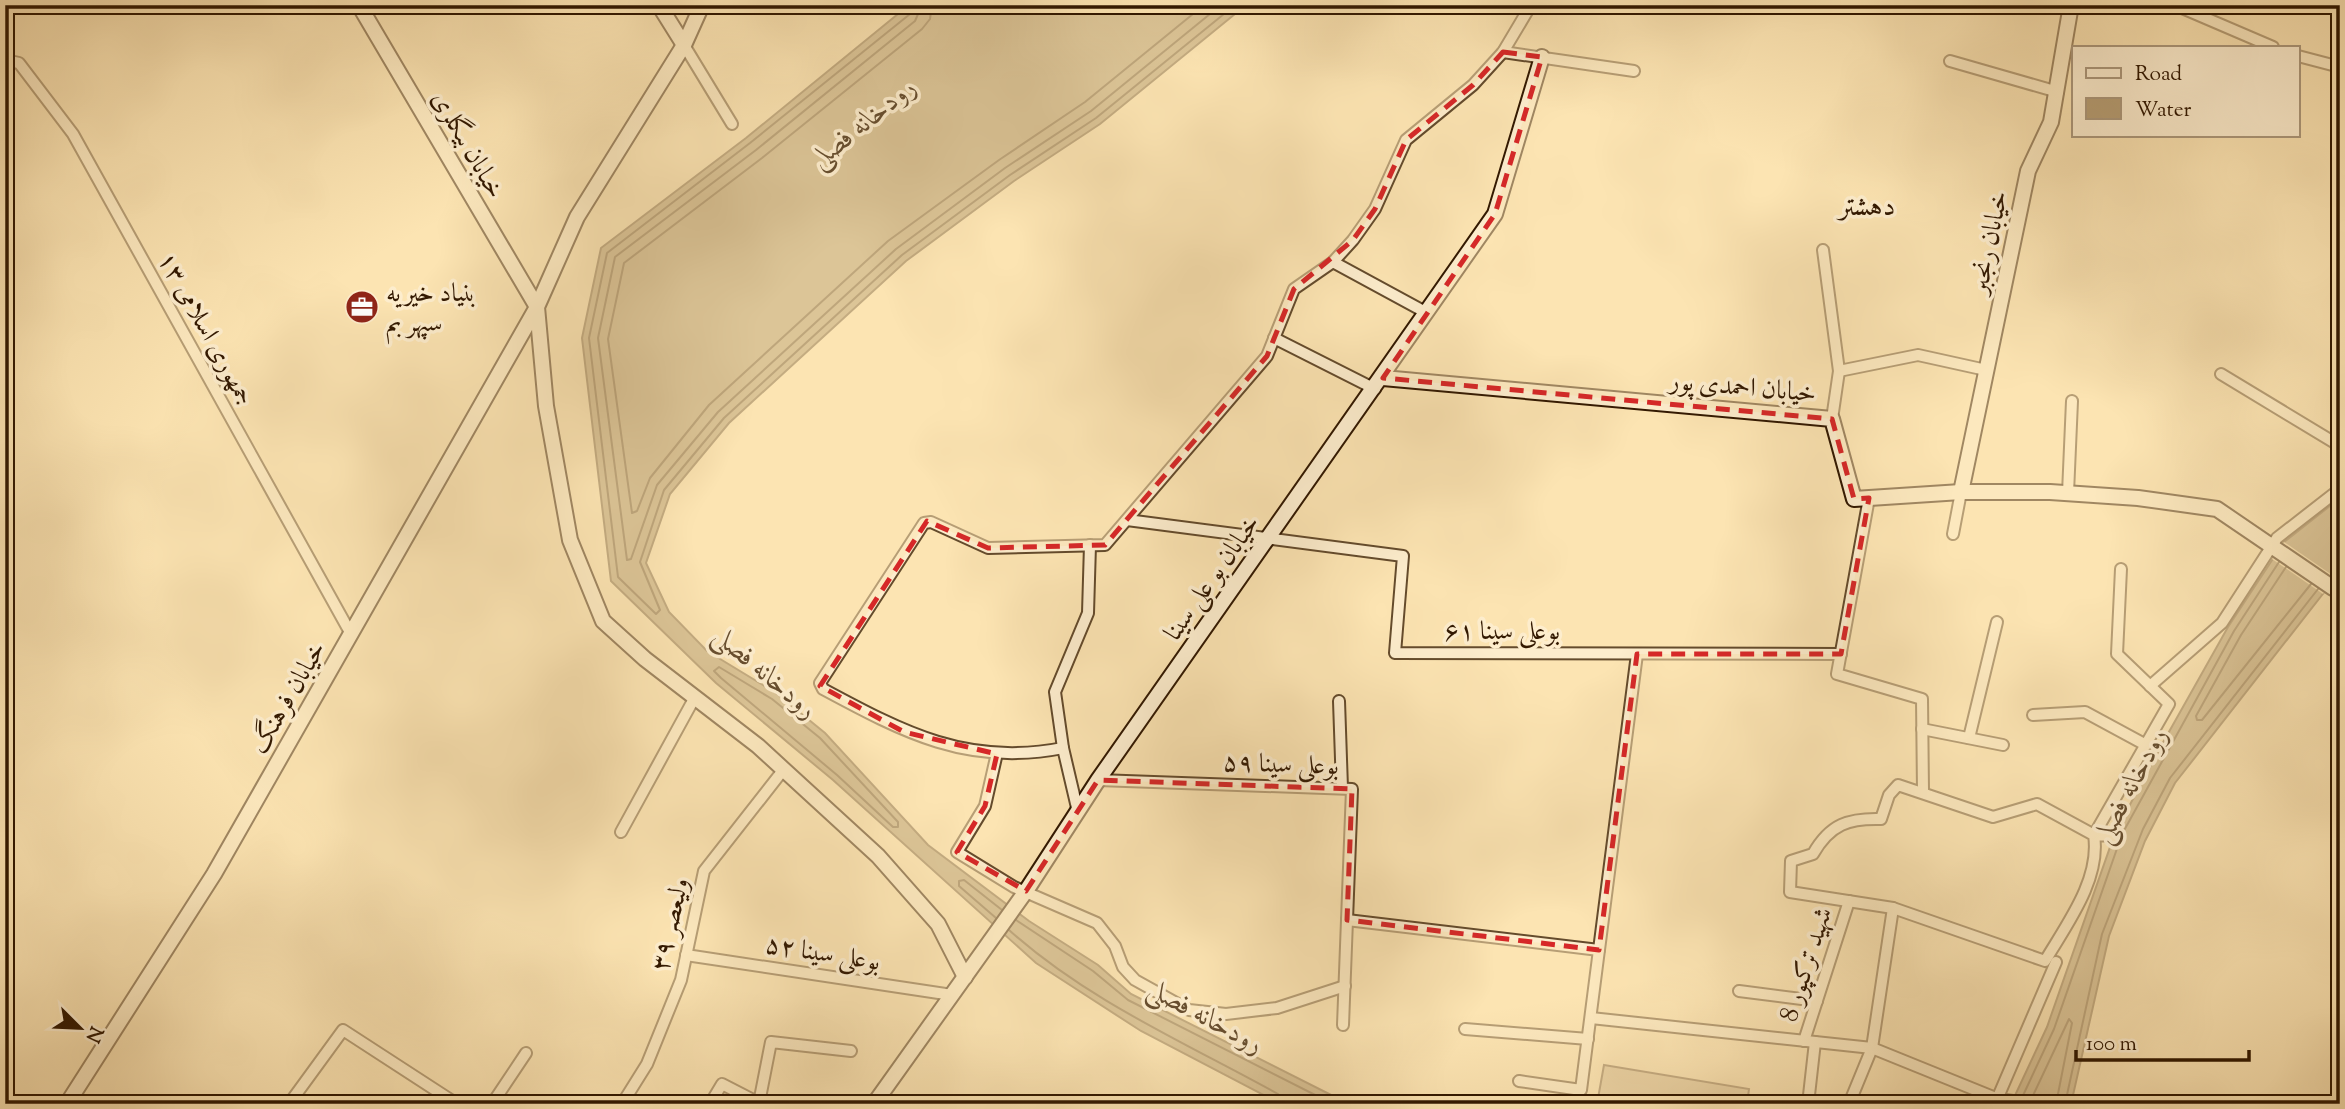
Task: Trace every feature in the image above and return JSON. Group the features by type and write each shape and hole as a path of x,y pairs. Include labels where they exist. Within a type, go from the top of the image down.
{"street":[{"name":"خیابان بیگلری","path":"359,5 537,307"},
{"path":"659,5 732,124"},
{"name":"خیابان فرهنگ","path":"67,1104 214,874 537,307 577,216 684,45 702,5"},
{"path":"1063,748 997,753 959,749 904,732 823,689 820,683 924,523 931,522 988,548 1105,545 1266,356 1294,289 1333,262 1375,209 1406,139 1473,85 1503,52 1531,5"},
{"name":"خیابان رنجبر","path":"1961,492 2028,171 2051,122 2058,92 2071,5"},
{"path":"2175,5 2271,46"},
{"path":"1503,52 1634,71"},
{"name":"خیابان بو علی سینا","path":"874,1104 1026,891 1098,780 1495,214 1542,57"},
{"path":"2300,57 2340,67"},
{"name":"جمهوری اسلامی ۱۳","path":"5,60 19,63 73,134 351,634"},
{"path":"1950,61 2058,92"},
{"path":"1823,250 1839,371 1832,419"},
{"path":"1333,262 1427,313"},
{"path":"537,307 546,406 570,540 603,621 645,659 783,769 878,856 938,924 964,977"},
{"path":"1274,338 1379,383"},
{"path":"1839,371 1918,355 1986,370"},
{"path":"2221,374 2340,446"},
{"name":"خیابان احمدی پور","path":"1379,383 1832,419 1854,499 1869,498"},
{"path":"2068,493 2072,401"},
{"path":"2150,686 2222,623 2274,547 2277,538 2340,489"},
{"path":"1953,534 1961,492"},
{"path":"1923,791 1922,699 1837,674 1869,498 1961,492 2068,493 2138,498 2217,509 2332,587"},
{"path":"1127,520 1269,537"},
{"name":"بوعلی سینا ۶۱","path":"1269,537 1403,555 1395,653 1841,654"},
{"path":"1078,812 1063,748 1055,692 1088,613 1090,545"},
{"path":"1996,1101 2050,962 2079,905 2097,851 2094,835 2169,704 2117,654 2121,569"},
{"path":"1969,738 1997,622"},
{"path":"1519,1081 1581,1090 1637,654"},
{"path":"621,832 695,697"},
{"path":"1339,701 1342,788"},
{"path":"2033,715 2085,712 2146,745"},
{"path":"1923,729 2003,745"},
{"path":"997,753 985,806 957,852 1014,887 1097,923 1115,946 1123,967 1135,980 1189,1010 1226,1014 1277,1009 1345,986"},
{"name":"ولیعصر ۳۹","path":"622,1104 647,1064 681,980 704,871 783,769"},
{"name":"بوعلی سینا ۵۹","path":"1098,780 1352,789 1343,1025"},
{"path":"2068,964 2050,962 1893,908 1790,892 1791,861 1813,854 1821,840 1853,818 1881,819 1889,795 1898,785 1923,791 1993,817 2038,804 2094,835 2114,836"},
{"name":"شهید ترکپور 8","path":"1808,1104 1810,1041 1817,1001 1849,901"},
{"path":"1849,1104 1872,1048 1893,908"},
{"path":"1347,920 1599,950"},
{"name":"بوعلی سینا ۵۲","path":"687,955 952,995"},
{"path":"1739,991 1817,1001"},
{"path":"1591,1018 1872,1048 1996,1101 2012,1101"},
{"path":"1465,1029 1588,1039"},
{"path":"289,1104 343,1030 457,1104"},
{"path":"710,1104 722,1084 760,1103 771,1042 851,1051"},
{"path":"492,1104 526,1053"}],"highlighted area":[{"path":"1503,52 1542,57 1495,214 1383,378 1832,419 1854,499 1869,498 1841,654 1637,654 1599,950 1347,920 1352,789 1098,780 1026,891 957,852 985,806 997,754 904,732 820,686 927,521 988,548 1105,545 1267,356 1294,289 1353,240 1375,209 1406,140 1473,85"}],"shaded area":[{"path":"1604,1065 1749,1089 1747,1104 1597,1104"}],"water":[{"name":"رودخانه فصلی","path":"909,5 1246,5 1100,124 1014,181 906,261 729,423 670,494 646,563 669,612 707,651 776,693 825,733 928,845 1029,921 1098,965 1131,994 1349,1104 1281,1104 1141,1031 1036,963 833,780 716,683 611,581 582,338 601,248 746,138"},
{"path":"2340,498 2340,572 2175,783 2145,841 2109,936 2071,1104 2011,1104 2047,1027 2115,833 2161,746 2228,627 2284,542"}],"pier":[{"path":"2284,542 2335,577 2323,594 2272,559"}],"place":[{"name":"بنیاد خیریه سپهر بم","path":"362,307"}],"district":[{"name":"دهشتر","path":"1867,205"}]}
